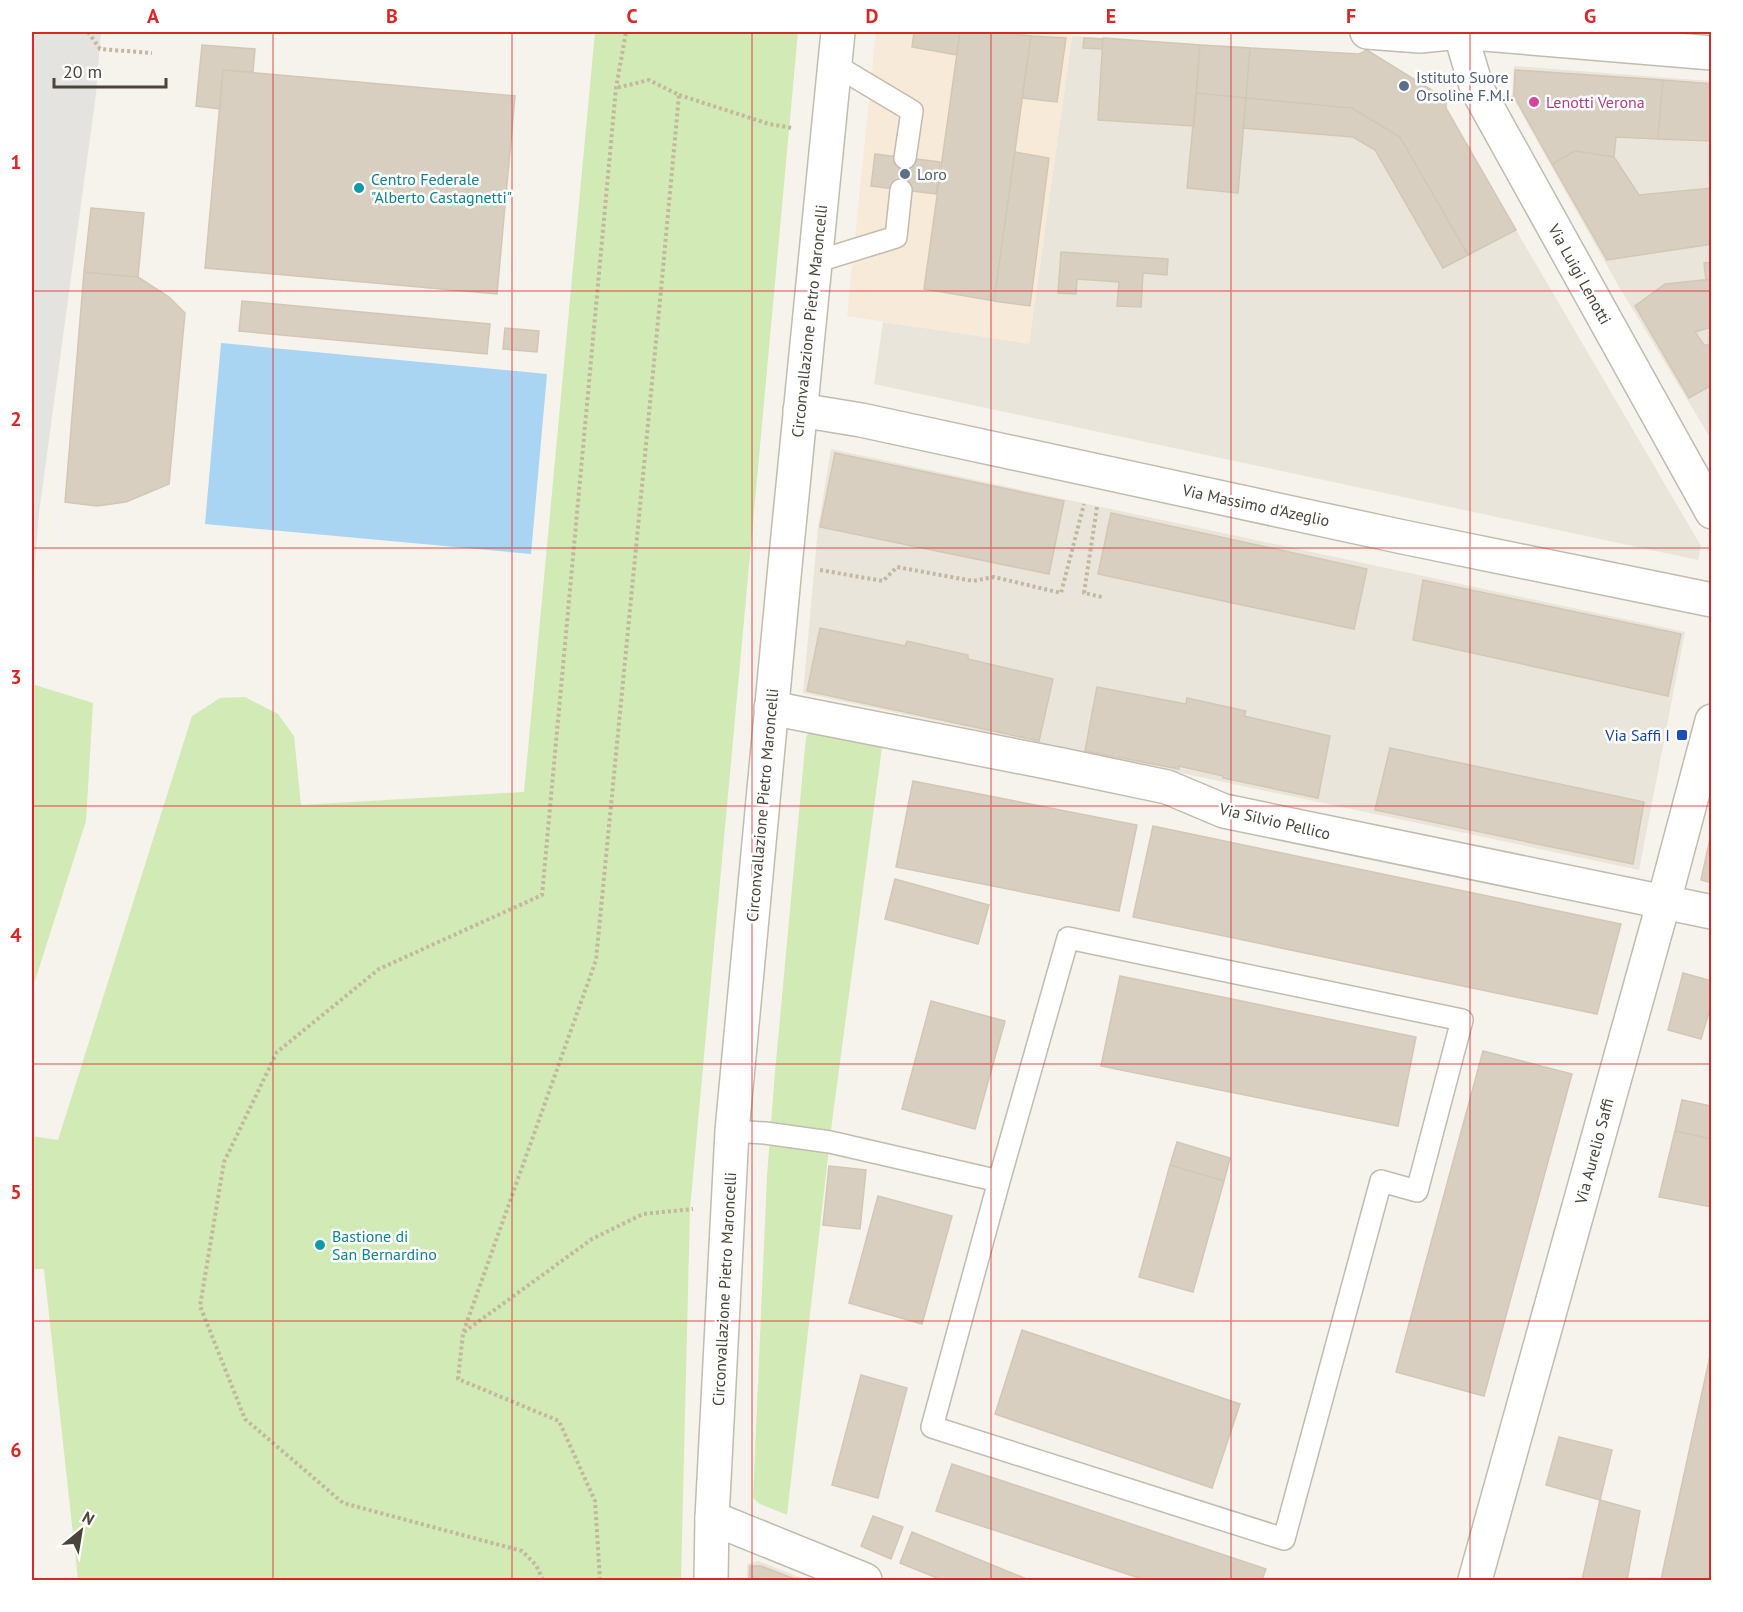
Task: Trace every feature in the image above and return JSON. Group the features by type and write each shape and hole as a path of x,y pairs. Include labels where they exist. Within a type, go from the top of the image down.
{"street":[{"name":"Circonvallazione Pietro Maroncelli","path":"711,1581 712,1518 732,1131 838,32"},
{"path":"1367,32 1420,36 1460,32 1712,52"},
{"name":"Via Luigi Lenotti","path":"1460,32 1477,89 1712,512"},
{"name":"Via Massimo d'Azeglio","path":"800,410 873,422 1402,537 1712,600"},
{"name":"Via Silvio Pellico","path":"771,708 1167,787 1224,811 1712,912"},
{"name":"Via Aurelio Saffi","path":"1475,1581 1712,721"},
{"path":"712,1518 865,1581"}],"lane":[{"path":"835,65 912,111 905,158"},
{"path":"815,262 896,237 901,190"},
{"path":"1068,938 1462,1020 1417,1191 1381,1181 1284,1539 932,1427 999,1181 1068,938"},
{"path":"732,1131 759,1132 830,1142 999,1181"}],"path":[{"path":"88,32 100,49 153,53"},
{"path":"543,1581 536,1565 522,1551 343,1503 245,1419 200,1306 224,1162 277,1052 379,969 542,894 616,88 626,32"},
{"path":"616,88 649,80 679,95 769,124 793,128"},
{"path":"600,1581 595,1501 559,1421 458,1379 463,1333 596,960 679,95"},
{"path":"813,569 883,581 897,567 973,581 994,577 1062,593 1085,497"},
{"path":"1099,500 1084,593 1102,597"},
{"path":"463,1333 592,1239 643,1214 694,1209"}],"shaded area":[{"path":"32,32 101,32 96,94 39,513 32,601"},
{"path":"876,32 1032,32 1072,36 1029,344 847,316"},
{"path":"1072,36 1359,54 1367,50 1446,99 1446,108 1701,546 1698,560 874,384 883,322 1029,343"},
{"path":"1514,66 1711,81 1711,439 1618,285 1512,96"},
{"path":"831,449 1685,632 1639,870 803,693 818,528"},
{"path":"758,1561 807,1580 747,1580 747,1564"}],"green space":[{"path":"595,32 798,32 690,1209 681,1580 78,1580 44,1269 32,1269 32,1136 58,1140 192,716 220,698 245,697 278,714 294,736 301,805 524,792"},
{"path":"32,684 93,703 86,821 32,990"},
{"path":"810,731 883,740 832,1122 787,1515 760,1504 753,1498 767,1176 806,737"}],"water":[{"path":"221,343 547,374 531,554 205,524"}],"building":[{"path":"914,32 960,32 957,55 912,47"},
{"path":"960,32 997,32 1031,36 994,301 924,289"},
{"path":"1031,36 1066,38 1057,102 1022,98"},
{"path":"1084,38 1103,39 1102,49 1083,48"},
{"path":"1103,38 1200,45 1194,126 1098,120"},
{"path":"202,45 255,49 253,72 223,70 220,109 196,106"},
{"path":"1200,45 1250,48 1246,98 1196,93"},
{"path":"1250,48 1359,54 1367,50 1446,99 1446,108 1516,230 1468,255 1400,137 1352,108 1246,98"},
{"name":"Centro Federale \"Alberto Castagnetti\"","path":"223,70 515,96 497,294 205,268"},
{"path":"1515,70 1663,80 1658,139 1616,137 1614,157 1575,151 1552,164 1514,96"},
{"path":"1663,80 1712,84 1712,141 1658,139"},
{"path":"1196,93 1246,98 1238,193 1187,188"},
{"path":"1246,98 1352,108 1400,137 1468,255 1443,268 1375,150 1353,137 1243,128"},
{"path":"1575,151 1614,157 1639,195 1712,188 1712,244 1607,260 1552,164"},
{"path":"1015,152 1049,158 1030,306 994,301"},
{"path":"875,154 940,162 936,194 871,186"},
{"path":"91,208 144,213 138,277 84,272"},
{"path":"1061,252 1168,259 1167,275 1143,273 1141,307 1117,306 1119,282 1077,279 1076,294 1058,293"},
{"path":"1712,262 1712,279 1706,280 1704,263"},
{"path":"84,272 138,277 169,297 185,313 169,484 126,502 97,506 65,502"},
{"path":"1712,279 1712,327 1695,332 1704,345 1712,345 1712,385 1689,398 1635,306 1665,284"},
{"path":"242,301 490,324 487,354 239,331"},
{"path":"505,328 539,331 537,352 503,349"},
{"path":"835,453 1064,501 1049,574 820,527"},
{"path":"1111,513 1367,569 1354,629 1098,574"},
{"path":"1423,580 1681,634 1668,696 1413,640"},
{"path":"820,628 905,646 907,641 968,655 968,659 1053,679 1039,741 807,691"},
{"path":"1097,687 1186,704 1187,698 1246,711 1244,716 1330,736 1318,798 1223,778 1223,776 1179,766 1179,769 1085,751"},
{"path":"1390,748 1644,802 1633,864 1375,810"},
{"path":"913,781 1137,825 1119,911 896,867"},
{"path":"1153,826 1621,924 1597,1014 1133,917"},
{"path":"1712,829 1712,883 1701,880"},
{"path":"895,879 989,905 978,944 885,919"},
{"path":"1683,973 1712,981 1712,1002 1701,1039 1668,1030"},
{"path":"1120,976 1416,1037 1398,1126 1101,1066"},
{"path":"931,1001 1005,1021 975,1129 902,1109"},
{"path":"1483,1051 1572,1074 1484,1396 1396,1372"},
{"path":"1682,1100 1712,1106 1712,1139 1675,1131"},
{"path":"1675,1131 1712,1139 1712,1207 1659,1197"},
{"path":"1177,1142 1230,1158 1224,1181 1170,1165"},
{"path":"1170,1165 1224,1181 1193,1292 1139,1277"},
{"path":"829,1166 866,1170 860,1229 823,1225"},
{"path":"878,1196 952,1216 922,1324 849,1303"},
{"path":"1022,1330 1240,1404 1212,1488 995,1414"},
{"path":"1712,1347 1712,1580 1661,1580 1665,1561"},
{"path":"861,1375 907,1388 878,1498 832,1485"},
{"path":"1559,1437 1612,1450 1600,1500 1546,1485"},
{"path":"952,1464 1266,1569 1262,1580 1145,1580 936,1511"},
{"path":"1600,1500 1640,1511 1627,1580 1582,1580"},
{"path":"873,1516 903,1527 891,1559 861,1546"},
{"path":"912,1532 1029,1580 942,1580 900,1563"},
{"path":"750,1566 761,1566 797,1580 749,1580"}],"place":[{"name":"Istituto Suore Orsoline F.M.I.","path":"1404,86"},
{"name":"Lenotti Verona","path":"1534,102"},
{"name":"Loro","path":"905,174"},
{"name":"Centro Federale \"Alberto Castagnetti\"","path":"359,188"},
{"name":"Via Saffi I","path":"1682,735"},
{"name":"Bastione di San Bernardino","path":"320,1245"}]}
